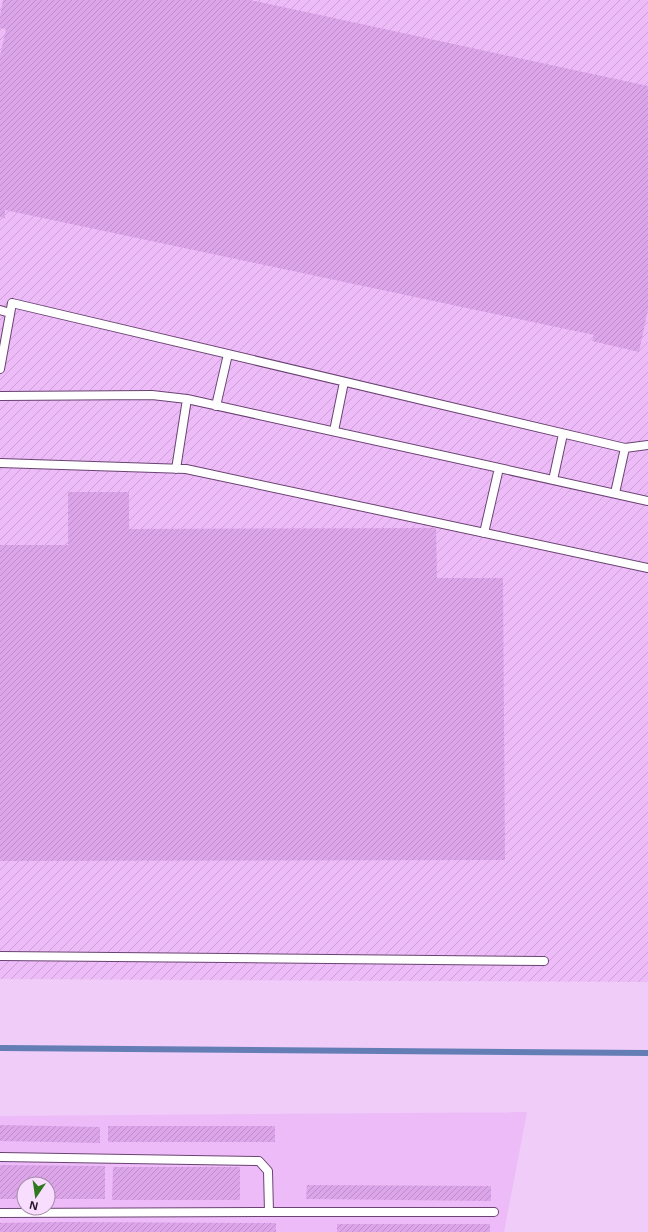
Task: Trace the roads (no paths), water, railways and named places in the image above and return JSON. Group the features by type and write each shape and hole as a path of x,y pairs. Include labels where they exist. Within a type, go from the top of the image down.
{"lane":[{"path":"0,369 12,303 625,448 648,445"},
{"path":"0,310 10,313"},
{"path":"216,406 228,354"},
{"path":"334,431 344,382"},
{"path":"0,396 152,395 187,399 648,500"},
{"path":"176,469 187,399"},
{"path":"553,480 563,434"},
{"path":"615,493 625,448"},
{"path":"0,463 186,469 648,568"},
{"path":"484,533 499,468"},
{"path":"0,956 544,961"},
{"path":"0,1157 259,1161 268,1171 269,1212"},
{"path":"0,1213 494,1212"}],"waterway":[{"path":"0,1048 648,1053"}]}
